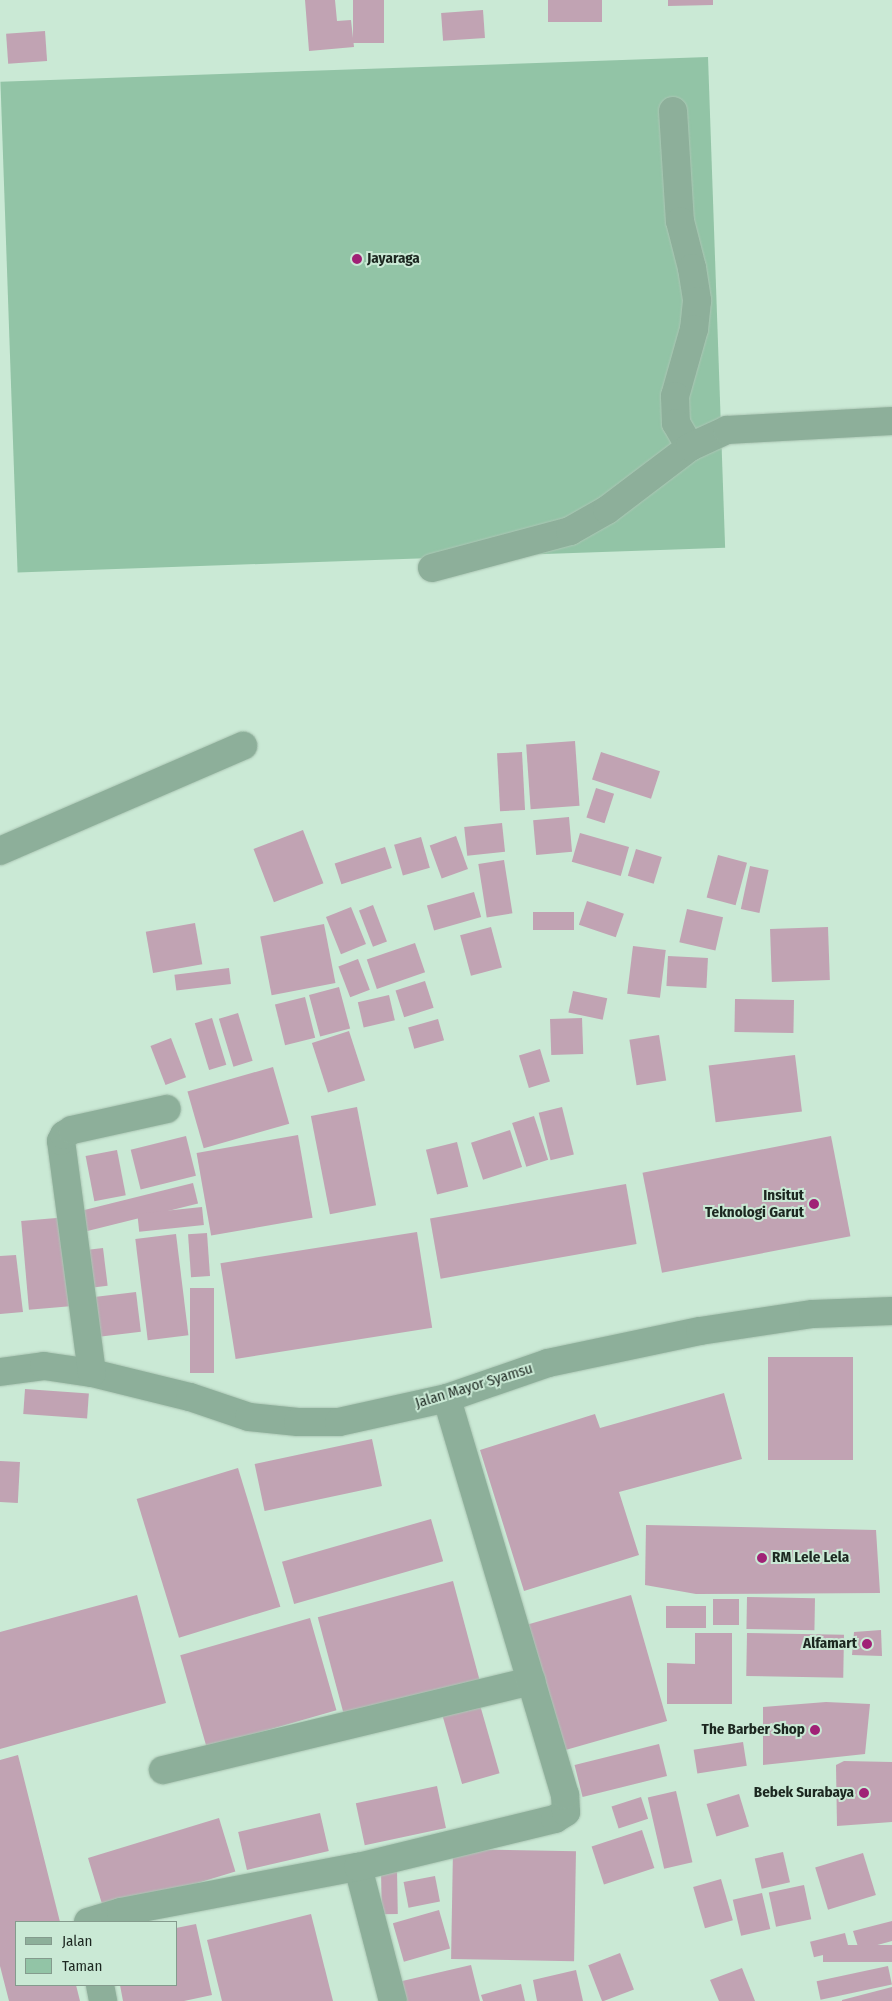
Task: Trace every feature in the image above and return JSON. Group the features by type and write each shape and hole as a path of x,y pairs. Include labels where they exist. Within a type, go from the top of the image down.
{"street":[{"path":"673,111 680,221 692,268 697,301 694,329 676,396 676,423 690,447"},
{"path":"432,568 570,530 607,510 690,447 727,430 892,421"},
{"path":"0,851 243,746"},
{"path":"92,1373 61,1141 64,1135 72,1130 167,1109"},
{"name":"Jalan Mayor Syamsu","path":"0,1372 44,1366 92,1373 190,1397 249,1416 298,1422 339,1422 447,1398 548,1363 700,1331 812,1314 892,1311"},
{"path":"91,1921 121,1912 358,1867 555,1819 566,1812 565,1795 447,1398"},
{"path":"163,1770 531,1681"},
{"path":"358,1867 394,2001"},
{"path":"100,1986 104,2001"}],"green space":[{"name":"Jayaraga","path":"708,57 725,548 18,572 0,82"}],"building":[{"path":"305,0 335,0 337,21 351,20 354,47 309,51"},
{"path":"353,0 384,0 384,43 353,43"},
{"path":"548,0 602,0 602,22 548,22"},
{"path":"668,0 713,0 713,5 668,6"},
{"path":"483,10 485,38 443,41 441,13"},
{"path":"45,31 47,61 8,64 6,34"},
{"path":"575,741 580,806 531,809 526,744"},
{"path":"522,752 525,810 500,811 497,753"},
{"path":"601,752 660,771 651,799 592,780"},
{"path":"596,788 614,794 604,823 586,817"},
{"path":"569,817 572,852 536,855 533,820"},
{"path":"502,823 505,852 467,856 464,827"},
{"path":"303,830 323,883 274,902 254,849"},
{"path":"580,833 629,847 621,876 572,862"},
{"path":"456,836 468,869 442,878 430,846"},
{"path":"421,837 430,868 403,875 394,845"},
{"path":"385,847 392,868 341,884 335,863"},
{"path":"636,849 662,857 654,884 628,876"},
{"path":"718,855 747,863 736,905 707,898"},
{"path":"504,860 512,913 487,917 478,864"},
{"path":"750,866 769,870 759,913 741,909"},
{"path":"474,892 481,917 434,930 427,906"},
{"path":"587,901 624,914 616,937 579,925"},
{"path":"373,905 387,941 373,947 359,910"},
{"path":"351,907 366,944 341,954 326,917"},
{"path":"687,909 723,917 715,950 679,942"},
{"path":"533,912 574,912 574,930 533,930"},
{"path":"195,923 202,964 153,973 146,932"},
{"path":"324,924 335,983 272,995 260,936"},
{"path":"491,927 502,968 471,976 460,935"},
{"path":"828,927 830,980 772,982 770,929"},
{"path":"415,943 425,972 377,989 367,960"},
{"path":"633,946 666,950 660,998 627,994"},
{"path":"668,956 708,958 706,988 666,986"},
{"path":"358,959 370,990 350,997 338,967"},
{"path":"229,968 231,984 176,991 174,975"},
{"path":"425,981 434,1008 404,1017 396,991"},
{"path":"339,987 350,1029 320,1037 309,995"},
{"path":"573,991 607,998 603,1020 568,1013"},
{"path":"389,995 395,1020 364,1028 358,1002"},
{"path":"305,997 315,1038 285,1045 275,1004"},
{"path":"735,999 794,1000 793,1033 734,1032"},
{"path":"238,1013 253,1061 233,1067 219,1019"},
{"path":"212,1018 226,1065 209,1070 195,1023"},
{"path":"582,1018 583,1054 551,1055 550,1019"},
{"path":"438,1019 444,1040 414,1049 408,1028"},
{"path":"349,1031 365,1080 328,1093 312,1043"},
{"path":"659,1035 666,1080 637,1085 629,1040"},
{"path":"171,1038 186,1077 166,1085 150,1046"},
{"path":"540,1049 550,1082 529,1088 519,1055"},
{"path":"795,1055 802,1112 716,1122 709,1066"},
{"path":"273,1067 289,1124 204,1148 187,1092"},
{"path":"357,1107 376,1205 330,1214 311,1116"},
{"path":"562,1107 574,1155 551,1160 539,1113"},
{"path":"534,1116 548,1160 526,1167 512,1123"},
{"path":"510,1130 522,1167 483,1180 471,1143"},
{"path":"298,1135 313,1218 211,1236 197,1153"},
{"path":"186,1136 196,1176 141,1190 131,1150"},
{"path":"831,1136 850,1236 662,1273 643,1173"},
{"path":"457,1142 468,1187 437,1194 426,1150"},
{"path":"117,1150 126,1195 94,1201 86,1156"},
{"path":"193,1183 198,1203 86,1231 81,1211"},
{"path":"626,1184 637,1244 441,1279 430,1219"},
{"path":"202,1207 204,1225 139,1232 137,1214"},
{"path":"68,1217 76,1306 29,1310 21,1221"},
{"path":"417,1232 432,1328 236,1359 220,1263"},
{"path":"207,1233 210,1276 191,1277 188,1234"},
{"path":"176,1234 188,1335 148,1340 135,1239"},
{"path":"103,1248 108,1286 91,1288 86,1250"},
{"path":"16,1255 23,1312 0,1314 0,1256"},
{"path":"190,1288 214,1288 214,1373 190,1373"},
{"path":"136,1292 141,1332 99,1337 94,1297"},
{"path":"768,1357 853,1357 853,1460 768,1460"},
{"path":"25,1389 89,1393 87,1418 23,1414"},
{"path":"724,1393 742,1459 619,1492 639,1555 524,1591 480,1450 595,1414 600,1428"},
{"path":"372,1439 382,1486 265,1511 255,1464"},
{"path":"0,1461 20,1462 18,1503 0,1502"},
{"path":"238,1468 280,1607 179,1638 137,1499"},
{"path":"431,1519 443,1561 294,1604 282,1562"},
{"name":"RM Lele Lela","path":"646,1525 876,1530 880,1593 696,1594 645,1585"},
{"path":"453,1581 481,1684 345,1721 318,1617"},
{"path":"137,1595 166,1703 0,1749 0,1632"},
{"path":"631,1595 667,1721 559,1752 523,1626"},
{"path":"747,1597 815,1598 814,1630 746,1629"},
{"path":"713,1599 739,1599 739,1625 713,1625"},
{"path":"666,1606 706,1606 706,1628 666,1628"},
{"path":"310,1618 336,1710 207,1747 180,1655"},
{"name":"Alfamart","path":"881,1630 882,1656 852,1655 854,1632"},
{"path":"695,1633 732,1633 732,1704 667,1704 667,1663 695,1664"},
{"path":"747,1633 844,1635 843,1678 746,1676"},
{"name":"The Barber Shop","path":"826,1702 870,1704 865,1754 763,1765 763,1707"},
{"path":"480,1705 500,1773 462,1784 443,1716"},
{"path":"743,1742 747,1766 697,1774 694,1750"},
{"path":"659,1744 667,1776 583,1797 575,1765"},
{"path":"18,1755 60,1921 15,1921 15,1986 76,1986 80,2001 9,2001 0,1966 0,1760"},
{"name":"Bebek Surabaya","path":"844,1761 892,1762 892,1822 837,1826 836,1765"},
{"path":"437,1786 446,1828 365,1845 356,1803"},
{"path":"676,1791 692,1862 664,1869 648,1798"},
{"path":"739,1794 749,1827 716,1836 706,1804"},
{"path":"641,1797 648,1819 619,1828 612,1807"},
{"path":"320,1813 329,1851 247,1870 238,1832"},
{"path":"219,1818 235,1872 104,1912 88,1858"},
{"path":"642,1830 654,1868 604,1884 592,1846"},
{"path":"453,1849 576,1851 574,1961 451,1959"},
{"path":"783,1852 790,1882 762,1889 755,1859"},
{"path":"863,1853 876,1895 828,1910 815,1868"},
{"path":"381,1869 397,1869 398,1914 382,1914"},
{"path":"435,1876 440,1902 409,1908 404,1882"},
{"path":"721,1879 733,1920 705,1928 693,1887"},
{"path":"804,1885 811,1919 776,1927 769,1892"},
{"path":"762,1893 770,1929 741,1936 733,1900"},
{"path":"439,1910 450,1948 404,1962 393,1923"},
{"path":"311,1914 333,2001 222,2001 207,1940"},
{"path":"892,1921 892,1941 859,1950 853,1931"},
{"path":"196,1924 212,1995 184,2001 123,2001 120,1986 178,1986 178,1928"},
{"path":"845,1933 849,1949 814,1957 810,1942"},
{"path":"823,1945 892,1945 892,1962 823,1962"},
{"path":"620,1953 634,1989 602,2001 588,1965"},
{"path":"471,1965 480,2001 402,2001 398,1982"},
{"path":"888,1966 892,1985 821,2000 817,1981"},
{"path":"742,1968 755,2001 719,2001 710,1980"},
{"path":"576,1970 583,2001 537,2001 533,1980"},
{"path":"521,1984 525,2001 483,2001 481,1995"},
{"path":"892,1987 892,2001 842,2001 842,2000"}],"place":[{"name":"Jayaraga","path":"357,259"},
{"name":"Insitut Teknologi Garut","path":"814,1204"},
{"name":"RM Lele Lela","path":"762,1558"},
{"name":"Alfamart","path":"867,1644"},
{"name":"The Barber Shop","path":"815,1730"},
{"name":"Bebek Surabaya","path":"864,1793"}]}
